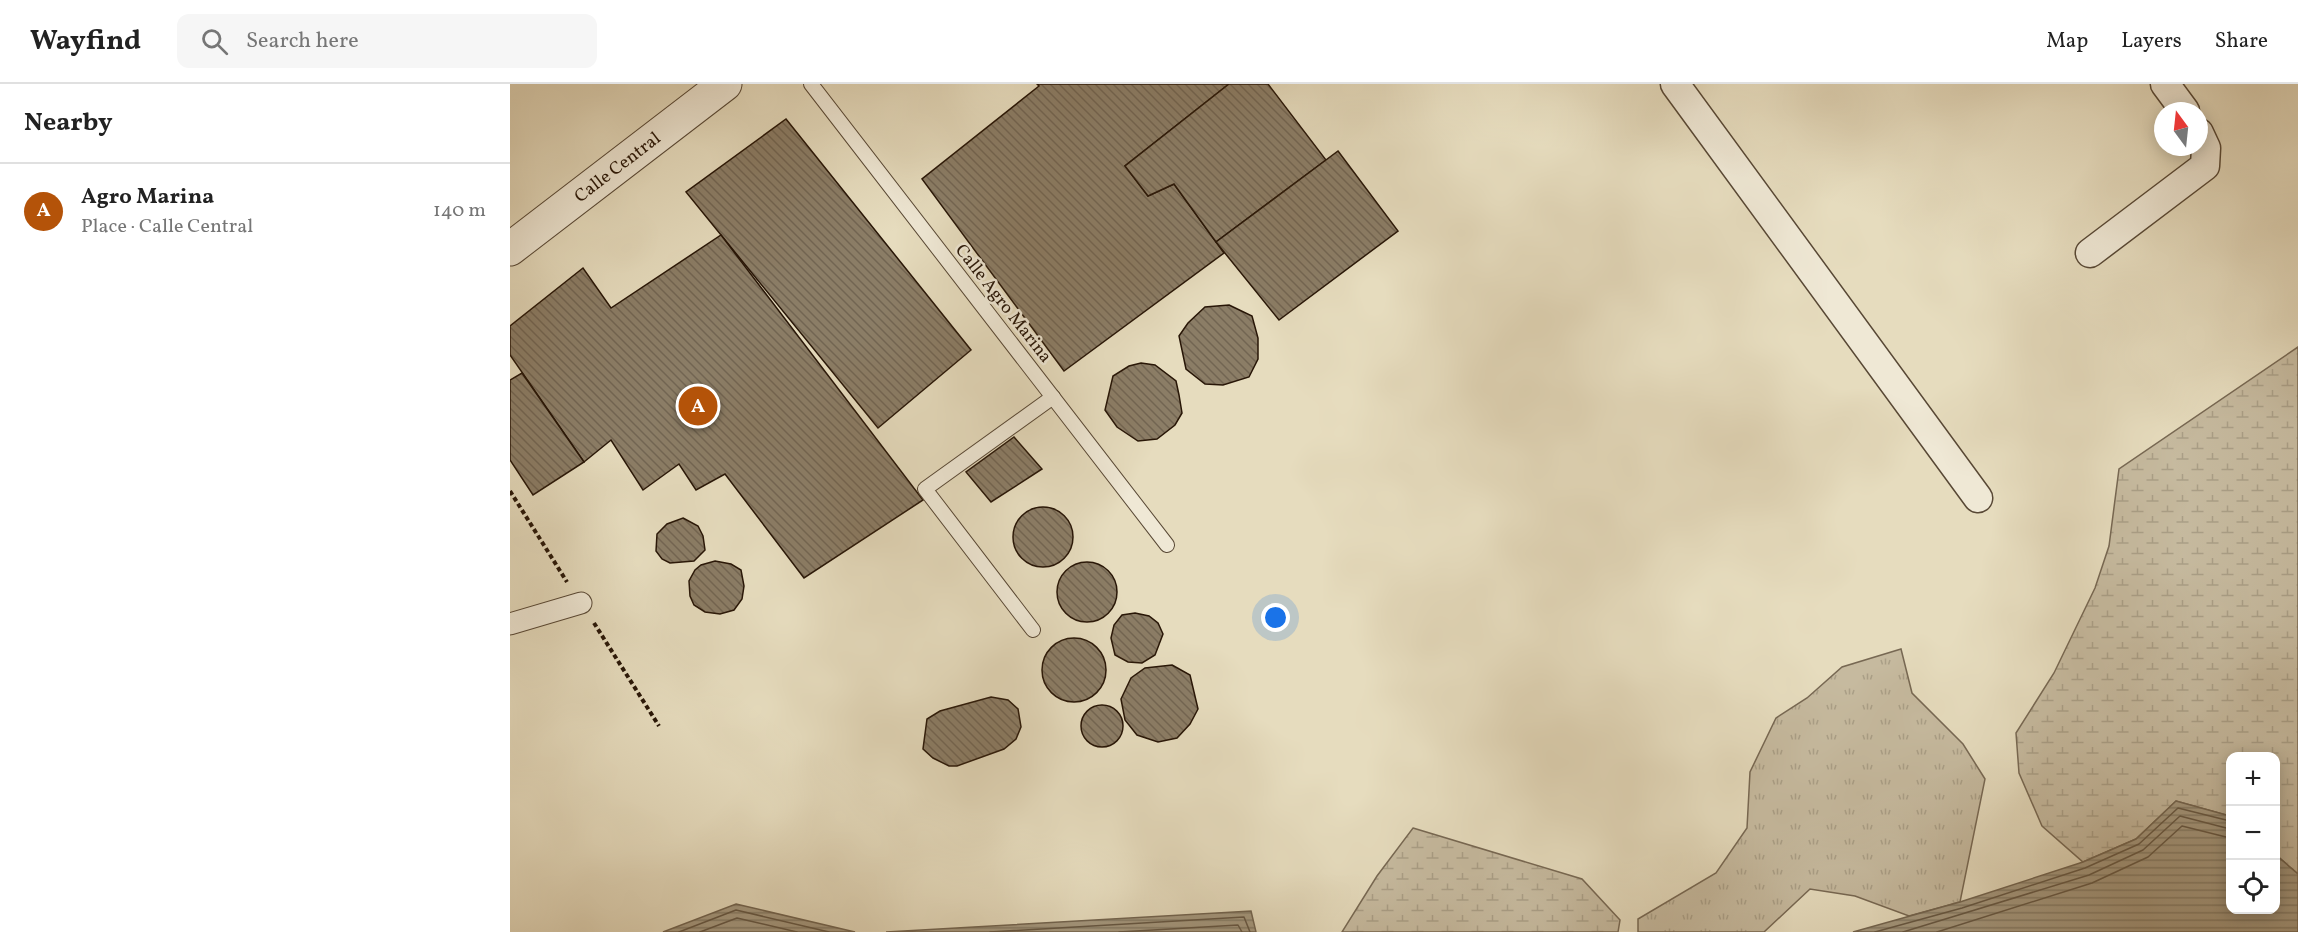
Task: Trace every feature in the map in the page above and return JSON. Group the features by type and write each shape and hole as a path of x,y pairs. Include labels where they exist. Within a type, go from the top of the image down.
{"street":[{"name":"Calle Central","path":"510,249 725,84"},
{"path":"1675,84 1978,498"},
{"path":"2165,84 2178,102"},
{"path":"2090,254 2205,166 2206,156"},
{"path":"510,624 581,603"}],"lane":[{"name":"Calle Agro Marina","path":"812,84 1167,545"},
{"path":"1033,630 925,489 1053,396"}],"green space":[{"path":"2298,347 2298,874 2280,858 2280,752 2226,752 2226,815 2176,801 2136,839 2083,862 2042,826 2019,773 2016,733 2054,673 2095,588 2109,546 2119,469"},
{"path":"1901,649 1912,693 1963,744 1985,779 1960,902 1909,916 1855,896 1810,889 1764,932 1638,932 1638,919 1716,873 1747,828 1750,772 1776,718 1807,698 1842,667"},
{"path":"1413,828 1582,879 1620,920 1618,932 1342,932 1377,876"}],"water":[{"path":"2176,801 2226,815 2226,914 2280,914 2280,858 2298,874 2298,932 1853,932 1960,902 2083,862 2136,839"},
{"path":"736,904 855,932 663,932"},
{"path":"1251,911 1256,932 886,932"}],"building":[{"path":"1037,84 1229,84 1125,166 1148,196 1174,184 1224,253 1064,371 922,179 1039,86"},
{"path":"1229,84 1268,84 1326,160 1216,242 1174,184 1148,196 1125,166"},
{"path":"786,119 971,350 878,428 686,192"},
{"path":"1338,151 1398,231 1279,320 1216,242"},
{"path":"721,235 923,500 804,578 725,474 696,490 679,464 643,490 611,440 584,462 510,355 510,326 583,268 611,308"},
{"path":"1229,305 1252,316 1258,338 1258,359 1249,377 1223,385 1205,384 1186,369 1179,336 1188,323 1205,307"},
{"path":"1141,363 1155,365 1176,381 1182,413 1175,425 1157,439 1138,441 1117,427 1105,410 1113,376 1129,366"},
{"path":"522,373 584,462 533,495 510,460 510,380"},
{"path":"1014,437 1042,469 991,502 966,472"},
{"path":"1037,507 1049,507 1065,515 1071,525 1073,537 1071,549 1065,559 1049,567 1037,567 1021,559 1013,543 1013,531 1021,515"},
{"path":"683,518 698,526 703,536 705,550 694,561 670,563 662,559 656,551 657,534 667,524"},
{"path":"715,561 731,564 741,570 744,586 742,599 734,610 720,614 705,612 694,605 690,596 689,581 695,570 701,565"},
{"path":"1081,562 1093,562 1104,567 1112,575 1117,592 1115,604 1104,617 1093,622 1081,622 1070,617 1062,609 1057,598 1057,586 1062,575 1070,567"},
{"path":"1135,613 1149,616 1158,623 1163,634 1155,655 1142,663 1128,662 1115,655 1111,638 1114,625 1122,615"},
{"path":"1074,638 1097,647 1106,670 1097,693 1074,702 1051,693 1042,670 1051,647"},
{"path":"1172,665 1190,675 1198,709 1190,724 1177,738 1158,742 1137,735 1125,720 1121,699 1131,678 1145,668"},
{"path":"991,697 1008,700 1018,709 1021,727 1016,739 1004,749 957,766 949,766 933,758 923,749 927,719 940,711"},
{"path":"1102,705 1117,711 1123,726 1117,741 1102,747 1087,741 1081,726 1087,711"}],"place":[{"name":"Agro Marina","path":"698,406"}]}
